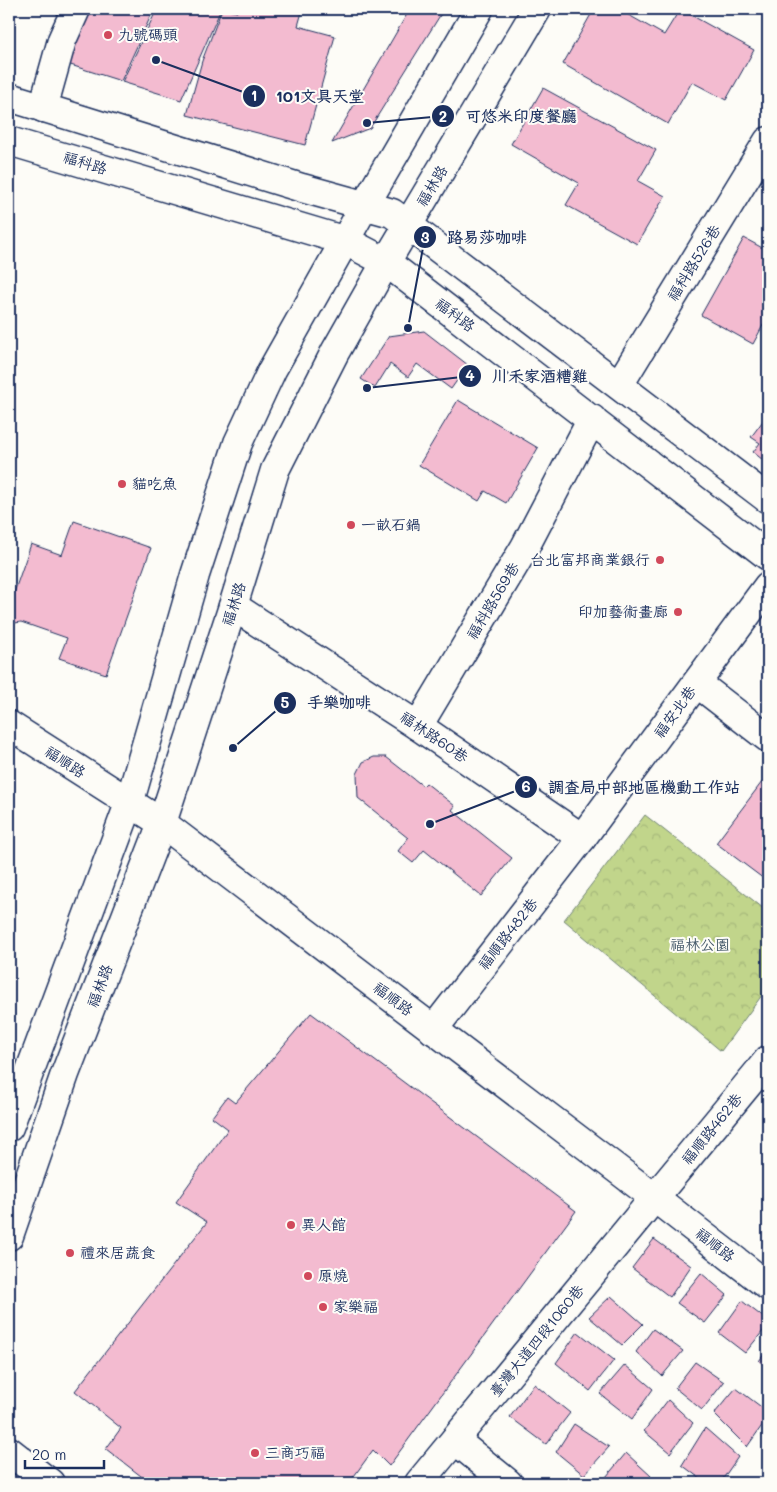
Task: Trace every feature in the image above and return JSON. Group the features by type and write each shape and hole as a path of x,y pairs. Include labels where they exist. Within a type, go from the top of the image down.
{"street":[{"path":"43,108 62,40 76,9"},
{"path":"11,1113 129,804 195,576 238,442 250,413 272,370 365,205 478,9"},
{"name":"福林路","path":"9,1236 65,1074 162,823 275,470 335,352 386,262 537,9"},
{"path":"9,97 292,185 392,213 768,499"},
{"name":"福科路","path":"9,141 346,241 386,262 768,556"},
{"name":"福科路526巷","path":"619,385 768,141"},
{"name":"福科路569巷","path":"418,726 525,547 592,419"},
{"name":"福安北巷","path":"582,838 768,586"},
{"name":"福林路60巷","path":"233,606 418,726 582,838"},
{"path":"697,683 768,738"},
{"name":"福順路","path":"9,725 129,804 162,823 768,1286"},
{"name":"福順路482巷","path":"433,1030 582,838"},
{"name":"福順路462巷","path":"655,1198 768,1060"},
{"name":"臺灣大道四段1060巷","path":"419,1483 655,1198"},
{"path":"455,1440 508,1483"},
{"path":"9,1451 50,1483"}],"green space":[{"name":"福林公園","path":"645,815 768,912 768,987 721,1051 564,920"}],"building":[{"name":"九號碼頭","path":"88,9 154,9 121,81 61,62"},
{"path":"157,9 221,9 181,100 122,82"},
{"path":"222,9 237,12 238,9 290,9 302,12 298,26 335,36 305,145 187,115 202,61"},
{"path":"410,9 444,9 370,128 332,143"},
{"path":"594,9 618,9 664,35 680,9 754,50 726,100 692,82 668,124 563,64"},
{"path":"543,88 656,150 638,181 665,196 637,244 566,205 579,183 511,144"},
{"path":"744,238 768,251 768,316 753,344 701,315"},
{"path":"424,331 468,365 451,389 417,364 408,377 390,364 375,388 361,379 389,336"},
{"path":"458,400 538,448 506,503 485,491 479,501 419,465"},
{"path":"768,414 768,464 753,452 760,443 751,437"},
{"path":"74,521 151,548 106,674 59,658 67,638 21,622 9,624 9,607 31,544 62,555"},
{"path":"374,757 386,757 423,786 426,783 455,806 452,810 512,858 481,896 424,850 413,863 398,851 408,838 358,798 357,774 363,762"},
{"path":"762,782 768,787 768,882 716,843"},
{"name":"家樂福","path":"311,1013 576,1211 389,1466 373,1450 349,1483 150,1483 106,1449 121,1428 75,1391 207,1222 176,1202 228,1129 212,1117 227,1097 235,1103"},
{"path":"654,1239 691,1266 670,1297 632,1268"},
{"path":"701,1273 727,1295 705,1323 677,1303"},
{"path":"611,1296 643,1324 622,1345 589,1317"},
{"path":"742,1301 768,1321 768,1325 745,1353 719,1333"},
{"path":"653,1329 683,1351 662,1376 636,1352"},
{"path":"578,1332 614,1360 590,1391 556,1363"},
{"path":"768,1349 768,1368 759,1361"},
{"path":"695,1362 724,1382 702,1410 675,1388"},
{"path":"625,1365 653,1389 632,1419 600,1394"},
{"path":"534,1384 570,1413 546,1444 510,1417"},
{"path":"736,1388 768,1412 768,1417 747,1447 714,1414"},
{"path":"668,1400 693,1423 670,1453 644,1431"},
{"path":"574,1424 609,1447 584,1475 556,1452"},
{"path":"705,1428 738,1457 720,1483 706,1483 682,1465"},
{"path":"626,1453 651,1476 646,1483 601,1483"}],"place":[{"name":"九號碼頭","path":"108,35"},
{"name":"101文具天堂","path":"156,60"},
{"name":"可悠米印度餐廳","path":"367,123"},
{"name":"路易莎咖啡","path":"408,328"},
{"name":"川禾家酒糟雞","path":"367,388"},
{"name":"貓吃魚","path":"122,484"},
{"name":"一畝石鍋","path":"351,525"},
{"name":"台北富邦商業銀行","path":"660,560"},
{"name":"印加藝術畫廊","path":"678,612"},
{"name":"手樂咖啡","path":"233,748"},
{"name":"調查局中部地區機動工作站","path":"430,824"},
{"name":"異人館","path":"291,1225"},
{"name":"禮來居蔬食","path":"70,1253"},
{"name":"原燒","path":"308,1276"},
{"name":"家樂福","path":"323,1307"},
{"name":"三商巧福","path":"255,1453"}]}
